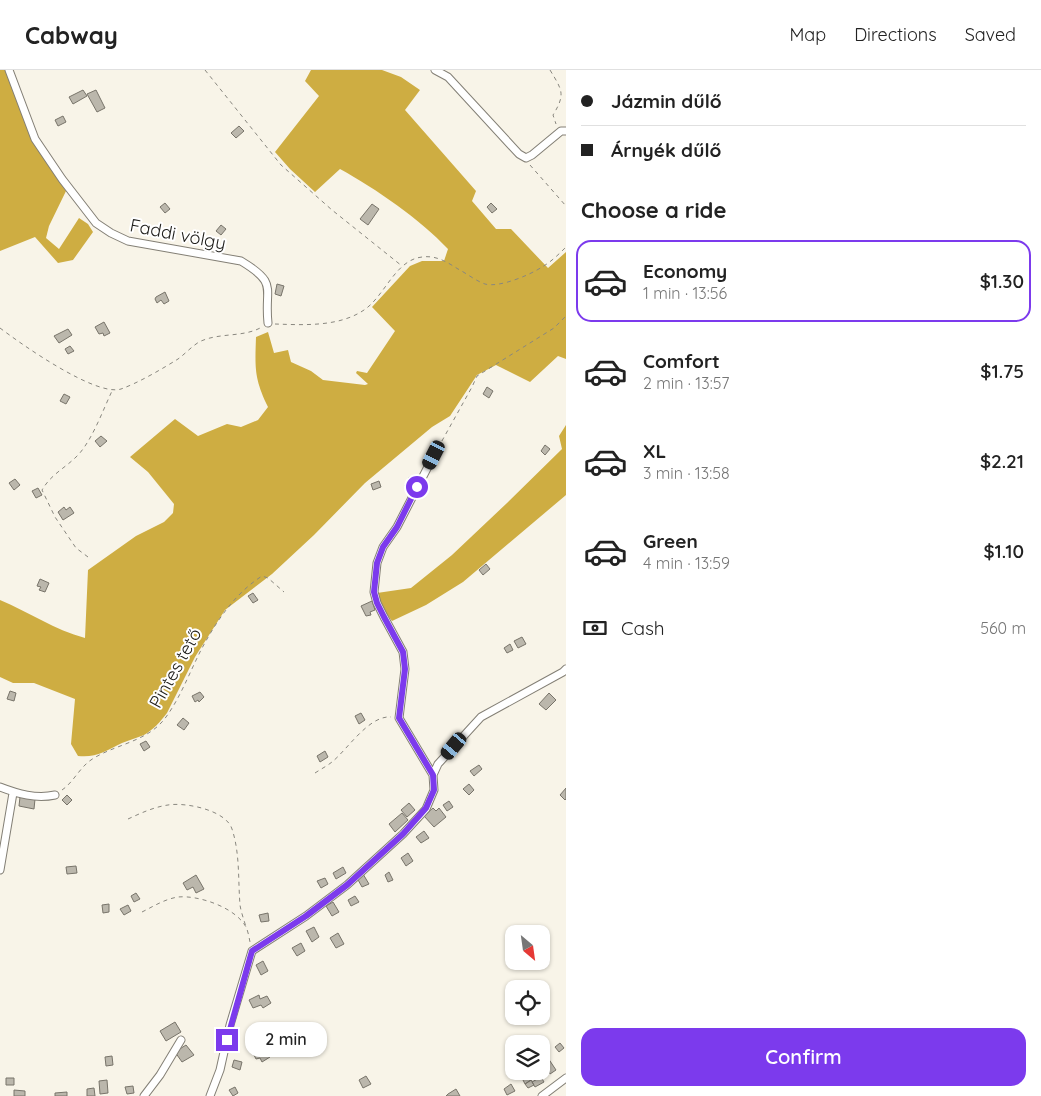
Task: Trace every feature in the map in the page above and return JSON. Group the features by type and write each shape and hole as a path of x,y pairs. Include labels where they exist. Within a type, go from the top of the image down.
{"street":[{"name":"Faddi völgy","path":"9,70 35,139 72,193 96,223 128,241 240,261 255,269 268,285 268,323"},
{"path":"436,70 448,77 519,154 526,158 563,131"},
{"path":"210,1096 220,1070 230,1025 252,951 306,916 347,885 403,834 426,808 434,790 433,775 399,718 405,669 403,652 377,603 374,592 377,563 383,547 397,527 434,455"},
{"path":"433,775 438,764 480,717 566,669"},
{"path":"0,788 44,798 55,795"},
{"path":"0,870 13,792"},
{"path":"144,1096 160,1075 181,1040"},
{"path":"542,1096 566,1078"}],"path":[{"path":"206,70 281,165 332,210 402,267"},
{"path":"550,70 562,96 553,115 563,131"},
{"path":"526,158 534,170 566,206"},
{"path":"0,328 41,357 70,373 100,387 112,390 121,389 179,358 198,343 217,336 250,332 268,323 330,322 350,318 370,304 402,267 411,260 422,256 440,259 485,284 498,284 543,267 566,247"},
{"path":"434,455 477,376 554,328 566,316"},
{"path":"88,557 76,548 56,517 42,490 49,478 78,454 88,440 112,390"},
{"name":"Pintes tető","path":"55,795 66,788 78,770 93,758 149,734 166,718 200,651 241,591 262,576 268,578 284,592"},
{"path":"316,773 333,762 356,735 387,717 399,718"},
{"path":"128,819 150,809 169,804 204,807 219,815 231,826 239,870 240,907 252,951"},
{"path":"142,912 165,900 190,897 209,901 228,911 246,927"}],"shaded area":[{"path":"0,70 7,70 37,148 66,191 49,226 46,238 59,249 79,218 88,224 93,232 73,260 58,263 35,237 0,251"},
{"path":"311,70 382,70 401,77 420,90 405,110 476,191 472,201 496,229 511,229 548,268 566,252 566,359 558,356 530,382 496,365 477,375 450,416 432,427 365,483 272,574 225,610 195,657 167,713 151,731 101,753 90,756 78,756 71,744 75,699 34,683 13,683 0,677 0,600 53,626 85,638 88,570 136,536 164,522 173,513 174,504 148,472 130,457 175,419 198,436 227,424 241,427 258,420 268,407 256,373 256,337 268,332 274,353 288,350 291,362 311,371 323,380 368,384 356,373 357,371 367,373 395,331 372,307 410,266 422,261 444,261 448,249 437,238 397,205 368,186 340,169 315,192 275,152 319,96 305,81"},
{"path":"566,425 566,495 463,582 426,605 392,621 383,609 377,593 411,588 452,555 562,449 559,436"}],"building":[{"path":"83,90 87,96 73,104 69,97"},
{"path":"96,90 105,108 97,112 87,94"},
{"path":"63,116 66,122 58,126 55,120"},
{"path":"239,126 244,131 236,138 231,133"},
{"path":"165,203 170,209 165,213 160,207"},
{"path":"491,203 497,209 492,213 487,207"},
{"path":"372,204 379,209 368,225 360,219"},
{"path":"221,225 226,229 221,235 216,231"},
{"path":"277,284 284,286 281,296 275,294"},
{"path":"165,292 169,301 164,304 161,300 157,303 156,297"},
{"path":"104,322 110,333 104,336 103,333 99,334 95,327"},
{"path":"68,329 72,335 59,343 54,336"},
{"path":"70,346 74,351 68,354 65,349"},
{"path":"487,387 493,391 489,398 483,394"},
{"path":"64,394 70,397 66,404 60,401"},
{"path":"101,436 107,441 100,447 95,441"},
{"path":"545,445 550,449 545,455 541,451"},
{"path":"409,477 416,481 411,489 405,486"},
{"path":"15,479 20,485 14,490 9,483"},
{"path":"379,481 381,487 373,490 371,484"},
{"path":"38,488 42,495 36,498 32,491"},
{"path":"64,507 66,510 70,507 74,513 63,520 58,512"},
{"path":"486,564 490,569 483,575 479,570"},
{"path":"40,579 49,583 45,592 39,590 41,587 37,586"},
{"path":"253,593 258,600 253,603 248,596"},
{"path":"372,601 375,610 370,612 371,615 366,616 361,606"},
{"path":"522,637 526,644 518,648 514,641"},
{"path":"510,644 513,650 507,653 504,648"},
{"path":"10,691 16,693 14,701 7,699"},
{"path":"200,692 204,697 199,702 198,700 195,702 192,696"},
{"path":"549,693 556,700 546,710 539,704"},
{"path":"361,713 365,720 359,724 355,716"},
{"path":"183,718 189,723 184,730 177,725"},
{"path":"146,741 150,747 144,751 140,744"},
{"path":"325,751 328,757 320,762 317,756"},
{"path":"479,765 482,769 474,776 470,771"},
{"path":"469,784 474,790 469,795 463,789"},
{"path":"566,788 566,799 565,800 560,795"},
{"path":"67,795 72,800 67,805 62,800"},
{"path":"20,797 35,799 34,809 19,806"},
{"path":"449,801 453,807 447,811 443,805"},
{"path":"409,803 415,810 407,817 401,810"},
{"path":"433,808 436,811 439,808 446,817 434,827 424,816"},
{"path":"402,813 408,820 395,832 389,824"},
{"path":"424,831 429,838 421,843 416,837"},
{"path":"408,853 413,861 406,866 401,858"},
{"path":"76,866 77,873 67,874 66,867"},
{"path":"343,867 346,873 336,879 333,873"},
{"path":"389,872 393,880 388,882 385,875"},
{"path":"363,874 369,884 362,887 357,878"},
{"path":"196,875 204,889 196,893 193,887 187,890 183,883"},
{"path":"325,878 328,884 321,888 317,881"},
{"path":"136,893 140,899 134,902 131,896"},
{"path":"355,896 359,902 351,906 348,900"},
{"path":"333,902 339,912 332,916 326,906"},
{"path":"109,904 109,912 103,913 102,905"},
{"path":"128,905 131,911 124,915 120,909"},
{"path":"268,913 269,921 261,922 259,915"},
{"path":"314,927 319,937 312,942 306,931"},
{"path":"338,933 344,944 336,948 330,938"},
{"path":"301,943 305,951 297,956 292,948"},
{"path":"263,961 268,971 261,975 256,965"},
{"path":"259,995 260,999 267,996 271,1003 263,1008 261,1005 253,1008 249,1000"},
{"path":"175,1022 181,1032 166,1041 160,1031"},
{"path":"560,1043 564,1048 559,1052 555,1047"},
{"path":"186,1045 194,1055 182,1062 175,1052"},
{"path":"264,1047 270,1057 262,1062 260,1058 256,1059 253,1053"},
{"path":"112,1056 113,1065 106,1066 105,1057"},
{"path":"234,1060 242,1062 240,1070 232,1067"},
{"path":"550,1061 556,1070 550,1074"},
{"path":"366,1076 371,1084 363,1088 359,1080"},
{"path":"6,1078 14,1078 14,1085 6,1085"},
{"path":"107,1080 108,1093 100,1094 99,1081"},
{"path":"523,1080 531,1080 525,1084"},
{"path":"531,1080 534,1085 528,1088 525,1084"},
{"path":"543,1080 544,1082 535,1087 532,1082"},
{"path":"511,1084 515,1091 507,1095 504,1089"},
{"path":"133,1086 134,1093 127,1094 125,1087"},
{"path":"235,1087 238,1093 233,1096 229,1090"},
{"path":"94,1088 95,1096 87,1096 87,1089"},
{"path":"456,1089 460,1096 446,1096 448,1094"},
{"path":"14,1090 25,1091 25,1096 14,1096"},
{"path":"67,1092 67,1096 55,1096 55,1093"}],"route":[{"path":"227,1040 252,951 306,916 347,885 403,834 426,808 434,790 433,775 399,718 405,669 403,652 377,603 374,592 377,563 383,547 397,527 417,487"}]}
